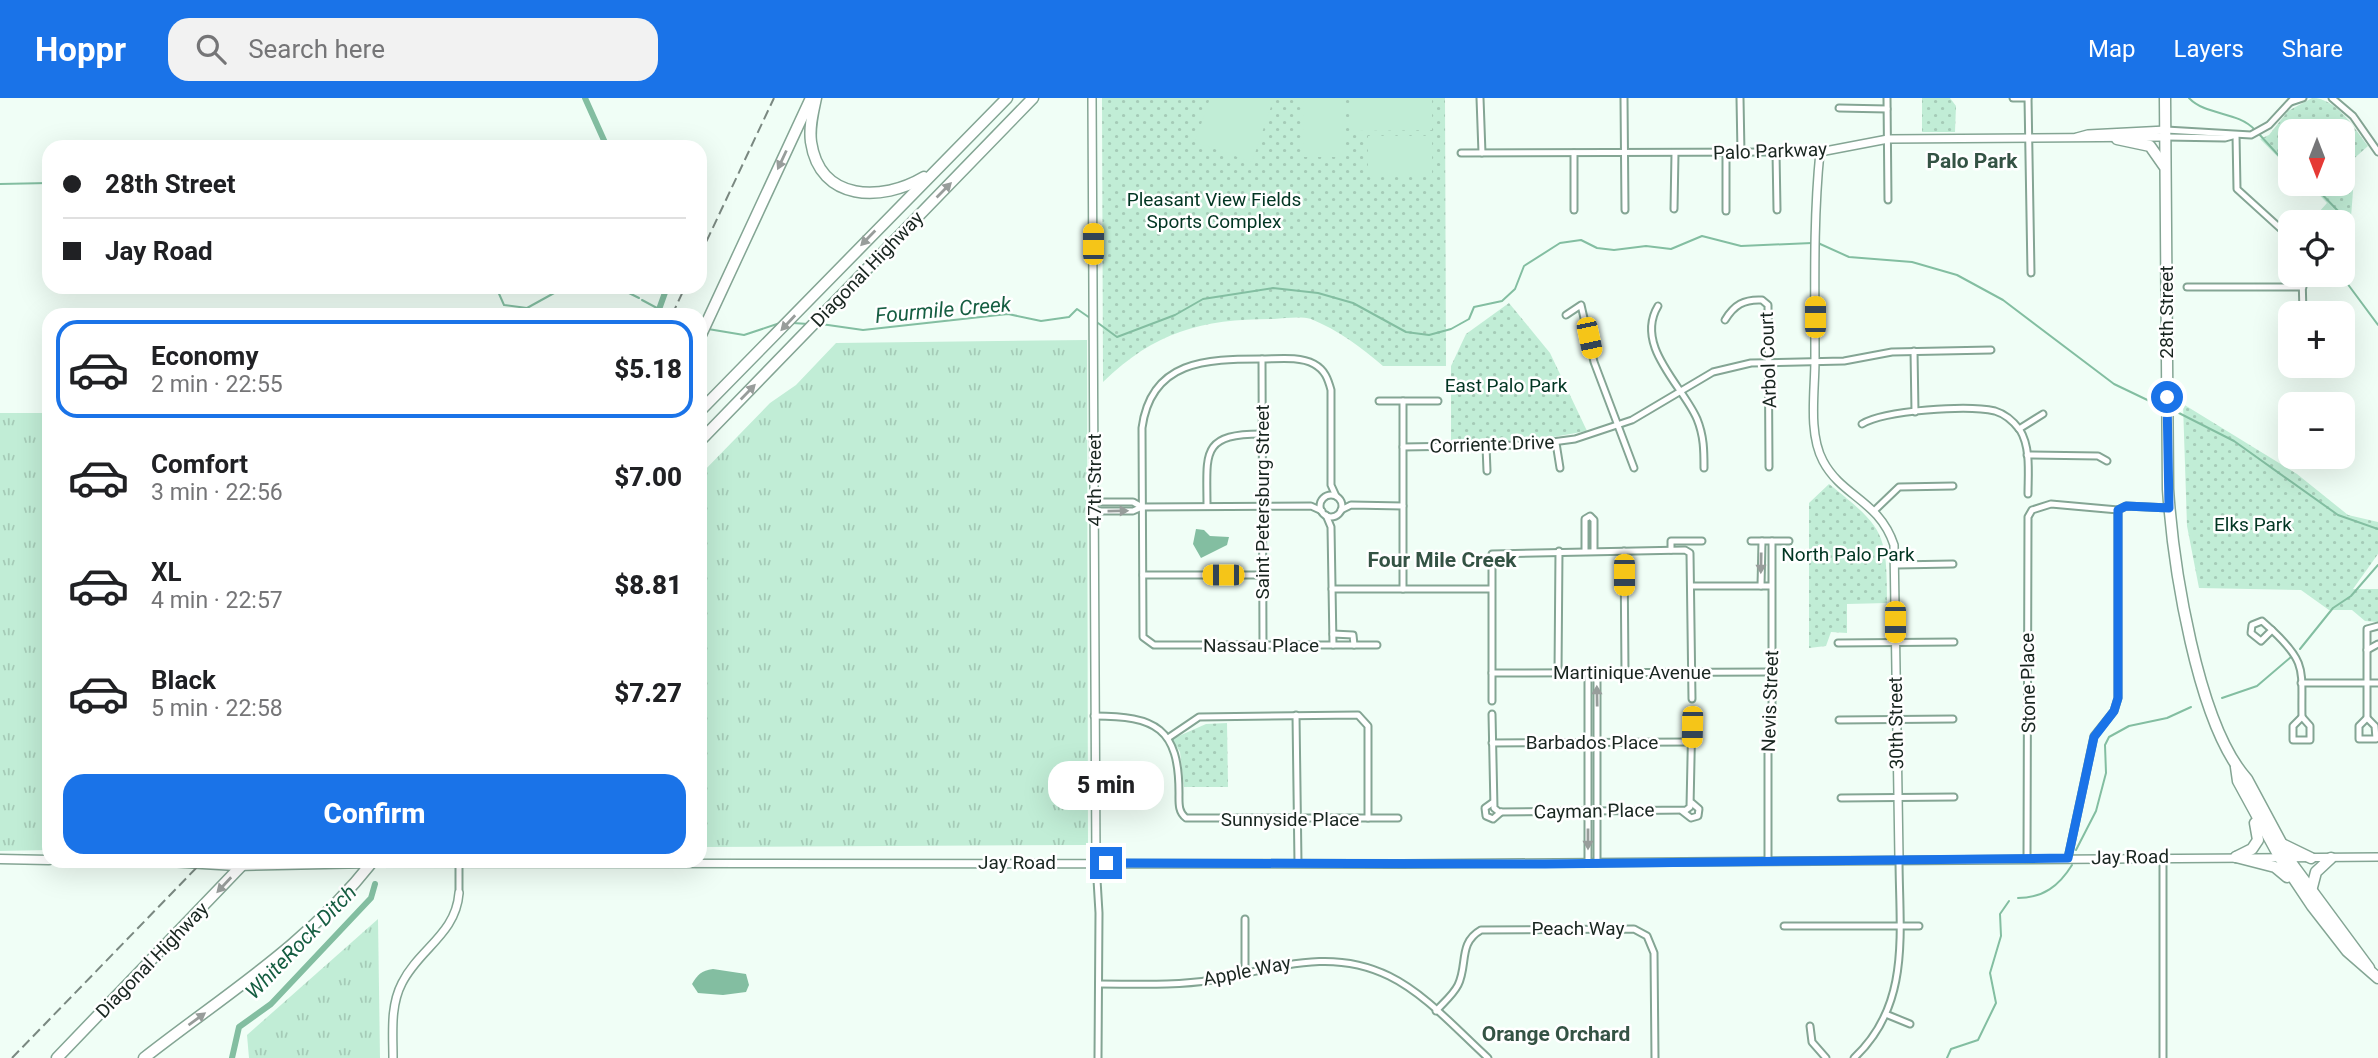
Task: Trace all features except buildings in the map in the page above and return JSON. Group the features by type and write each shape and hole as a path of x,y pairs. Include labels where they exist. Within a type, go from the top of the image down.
{"highway":[{"path":"813,98 812,146 819,164 834,182 855,192 879,194 903,188 933,172"},
{"path":"707,322 813,98"},
{"path":"707,404 1007,98"},
{"name":"Diagonal Highway","path":"707,433 1033,98"},
{"name":"28th Street","path":"2165,98 2167,425 2169,508 2174,554 2191,644 2214,716 2236,767 2238,781 2284,858"},
{"path":"2117,139 2150,146 2160,156 2166,171"},
{"name":"28th Street","path":"2236,767 2247,779 2280,843 2284,858"},
{"path":"2236,857 2252,849 2259,836 2238,781"},
{"path":"2280,843 2311,858"},
{"path":"2236,857 2275,867 2306,892"},
{"path":"2284,858 2306,892 2378,978"},
{"path":"2306,892 2316,872 2331,858"},
{"name":"Diagonal Highway","path":"57,1058 238,868"},
{"path":"144,1058 278,959 352,887 367,868"}],"main road":[{"path":"0,859 42,860"}],"street":[{"name":"47th Street","path":"1092,98 1096,863"},
{"path":"1480,98 1482,153"},
{"path":"1624,98 1625,210"},
{"path":"1740,98 1741,153"},
{"path":"1887,98 1888,200"},
{"path":"2013,98 2028,98 2031,273"},
{"path":"2166,134 2225,138 2251,135 2265,128 2292,100 2303,98"},
{"path":"2332,98 2353,116 2378,152"},
{"path":"1839,108 1887,109"},
{"name":"Palo Parkway","path":"2077,137 2088,134 2166,134"},
{"name":"Palo Parkway","path":"1461,153 1821,152 1888,139 2117,139 2166,134"},
{"path":"2236,135 2237,189 2278,226"},
{"path":"1776,152 1777,210"},
{"name":"30th Street","path":"1821,152 1815,238 1818,449 1830,472 1875,510 1889,530 1896,565 1899,858 1897,981 1888,1015 1854,1058"},
{"path":"1574,153 1574,210"},
{"path":"1674,209 1675,153"},
{"path":"1726,153 1726,211"},
{"path":"2187,287 2278,287"},
{"path":"2303,287 2303,301"},
{"name":"Arbol Court","path":"1725,320 1738,305 1753,300 1765,301 1769,305 1769,467"},
{"path":"1566,315 1581,305 1594,362 1634,468"},
{"path":"1658,306 1654,313 1656,346 1667,374 1695,415 1702,435 1704,468"},
{"name":"Corriente Drive","path":"1403,447 1556,443 1618,426 1693,382 1729,367 1770,362 1815,362 1914,351 1991,350"},
{"path":"1914,351 1915,412"},
{"path":"1262,575 1143,575 1143,420 1148,405 1161,385 1179,370 1201,361 1262,359 1304,360 1319,367 1328,380 1331,485 1338,498 1339,513"},
{"name":"Saint Petersburg Street","path":"1262,359 1263,645"},
{"path":"1378,401 1438,401"},
{"path":"1403,401 1403,589"},
{"path":"1863,424 1887,414 1996,411 2019,429 2027,455 2028,494"},
{"path":"2019,429 2043,414"},
{"path":"1207,506 1207,461 1214,445 1235,434 1261,434"},
{"path":"1556,443 1560,468"},
{"path":"1486,446 1487,471"},
{"path":"2027,455 2098,456 2108,461"},
{"path":"1331,485 1324,498 1324,513 1332,527"},
{"path":"1875,510 1899,487 1953,486"},
{"path":"1311,506 1324,498 1338,498 1351,505 1403,506"},
{"path":"1094,507 1133,502 1142,507 1311,506 1324,513 1339,513"},
{"name":"Stone Place","path":"2027,858 2028,517 2032,510 2051,504 2118,510"},
{"path":"1333,645 1332,527 1339,513 1351,505"},
{"path":"2068,858 2094,737 2114,711 2118,698 2118,510 2126,506 2169,508"},
{"path":"1585,551 1585,521 1588,516 1594,520 1594,551"},
{"path":"1671,550 1671,541 1702,541"},
{"path":"1751,541 1789,541"},
{"path":"1761,586 1762,541"},
{"name":"Nevis Street","path":"1768,861 1768,740 1772,718 1772,541"},
{"path":"1492,701 1492,559 1496,552 1559,551 1671,550 1689,553 1692,586 1692,699"},
{"path":"1559,551 1559,673"},
{"path":"1624,551 1625,673"},
{"path":"1896,565 1953,564"},
{"name":"Nassau Place","path":"1143,575 1143,637 1154,645 1377,645"},
{"path":"1692,586 1772,586"},
{"path":"1332,589 1491,589"},
{"path":"2367,718 2359,726 2359,739 2376,739 2375,726 2367,718 2366,683 2368,628 2378,626"},
{"path":"2272,630 2297,656 2302,717 2310,726 2310,740 2293,740 2293,726 2302,717"},
{"path":"1333,634 1353,635 1354,645"},
{"path":"1838,643 1954,642"},
{"path":"2367,650 2378,644"},
{"name":"Martinique Avenue","path":"1492,673 1772,672"},
{"path":"1588,673 1588,812 1593,863"},
{"path":"1593,863 1597,812 1597,673"},
{"path":"2301,683 2378,683"},
{"path":"1692,712 1692,742"},
{"path":"1492,714 1492,803 1500,812 1493,819 1486,816 1485,808 1492,803"},
{"path":"1296,715 1298,863"},
{"path":"1094,716 1137,719 1154,726 1168,738 1199,718 1358,715 1368,726 1367,818"},
{"path":"1839,720 1953,719"},
{"name":"Sunnyside Place","path":"1168,738 1179,762 1179,809 1182,816 1190,819 1398,818"},
{"name":"Barbados Place","path":"1492,743 1692,742"},
{"name":"Cayman Place","path":"1500,812 1597,812 1688,807 1692,742"},
{"path":"1841,798 1954,797"},
{"path":"2163,857 2164,1058"},
{"name":"Jay Road","path":"707,862 1593,863 1899,858 2378,857"},
{"path":"1096,863 1100,984 1098,1058"},
{"path":"393,1058 393,1015 398,991 410,969 452,922 459,893 459,868"},
{"path":"1245,919 1245,974"},
{"path":"1784,926 1919,926"},
{"name":"Peach Way","path":"1436,1011 1456,989 1462,973 1465,947 1481,930 1634,929 1647,936 1654,948 1655,1058"},
{"name":"Apple Way","path":"1100,984 1186,983 1245,974 1307,960 1358,967 1390,976 1436,1011 1488,1058"},
{"path":"1888,1015 1910,1024"},
{"path":"1810,1026 1812,1041 1826,1058"}],"green space":[{"name":"Pleasant View Fields Sports Complex","path":"1102,98 1445,98 1446,366 1383,366 1331,328 1311,319 1248,320 1202,325 1181,331 1142,351 1103,382"},
{"path":"1210,98 1274,98 1252,162 1195,142"},
{"path":"1304,98 1344,98 1344,157 1304,157"},
{"path":"1352,98 1432,98 1432,130 1352,131"},
{"path":"1922,98 1950,98 1956,106 1955,132 1922,132"},
{"path":"2312,98 2321,99 2337,108 2347,119 2282,119 2288,111"},
{"path":"2278,124 2278,157 2260,139 2269,135"},
{"path":"2356,130 2368,146 2356,157"},
{"path":"1368,136 1432,136 1432,176 1368,176"},
{"path":"2320,196 2353,196 2352,210 2321,210 2327,203"},
{"name":"East Palo Park","path":"1509,303 1550,353 1587,431 1531,441 1451,442 1451,366 1466,334"},
{"path":"1087,340 1088,845 707,847 707,468 770,403 796,385 836,343"},
{"name":"Elks Park","path":"2183,404 2278,462 2278,469 2289,469 2297,474 2348,515 2378,522 2378,554 2353,589 2378,589 2378,622 2365,621 2352,610 2329,610 2301,590 2199,588 2187,526"},
{"path":"0,413 42,413 42,850 0,851"},
{"name":"North Palo Park","path":"1829,484 1861,511 1879,533 1886,561 1887,603 1847,604 1847,633 1831,632 1826,646 1809,648 1809,503"},
{"path":"1227,723 1228,787 1184,787 1180,752 1172,739 1206,724"},
{"path":"378,919 380,1058 249,1058 247,1035"}],"shaded area":[{"path":"1196,529 1204,530 1210,536 1229,537 1227,545 1201,558 1193,544"},
{"path":"713,969 746,974 749,985 746,992 723,995 698,993 692,984 698,975"}],"waterway":[{"name":"WhiteRock Ditch","path":"585,98 604,140"},
{"path":"2189,98 2204,108 2240,120 2255,130"},
{"path":"2259,134 2278,155"},
{"name":"Fourmile Creek","path":"0,184 42,183"},
{"path":"2324,196 2337,210"},
{"path":"1098,323 1117,337 1175,315 1203,299 1273,288 1318,293 1353,303 1406,332 1429,335 1451,329 1469,319 1474,307 1502,301 1515,289 1524,266 1560,243 1581,240 1597,248 1614,250 1646,246 1671,249 1702,236 1741,246 1812,243"},
{"path":"1818,243 1849,257 1912,262 1957,275 2003,300 2114,384 2162,407"},
{"path":"2350,287 2378,325"},
{"name":"Fourmile Creek","path":"499,294 504,305 527,308"},
{"name":"Fourmile Creek","path":"527,308 552,294"},
{"name":"Fourmile Creek","path":"631,294 639,298"},
{"name":"WhiteRock Ditch","path":"660,308 664,294"},
{"name":"Fourmile Creek","path":"642,300 657,308"},
{"name":"Fourmile Creek","path":"821,324 863,330 1008,314 1041,321 1069,317 1077,309 1090,318"},
{"name":"Fourmile Creek","path":"708,329 744,335 780,323"},
{"name":"Fourmile Creek","path":"793,323 808,324"},
{"path":"2171,409 2234,441 2338,515 2378,529"},
{"path":"2300,649 2333,608 2351,596 2378,565"},
{"path":"2222,698 2257,686 2291,657"},
{"path":"2076,850 2096,811 2106,773 2105,745 2109,737 2129,726 2167,718 2191,707"},
{"path":"2018,898 2035,896 2050,889 2072,865"},
{"name":"WhiteRock Ditch","path":"232,1058 239,1027 271,1004 371,898 375,884"},
{"path":"1947,1058 1951,1049 1978,1040 1996,1003 1990,973 2001,936 2000,914 2009,901"}],"railway":[{"path":"707,240 774,98"},
{"path":"675,308 682,294"},
{"path":"12,1058 196,868"}],"district":[{"name":"Palo Park","path":"1972,161"},
{"name":"Four Mile Creek","path":"1442,560"},
{"name":"Orange Orchard","path":"1556,1034"}],"route":[{"path":"1106,863 1545,864 2068,858 2084,795 2094,737 2117,705 2118,510 2126,506 2155,510 2169,508 2167,397"}]}
